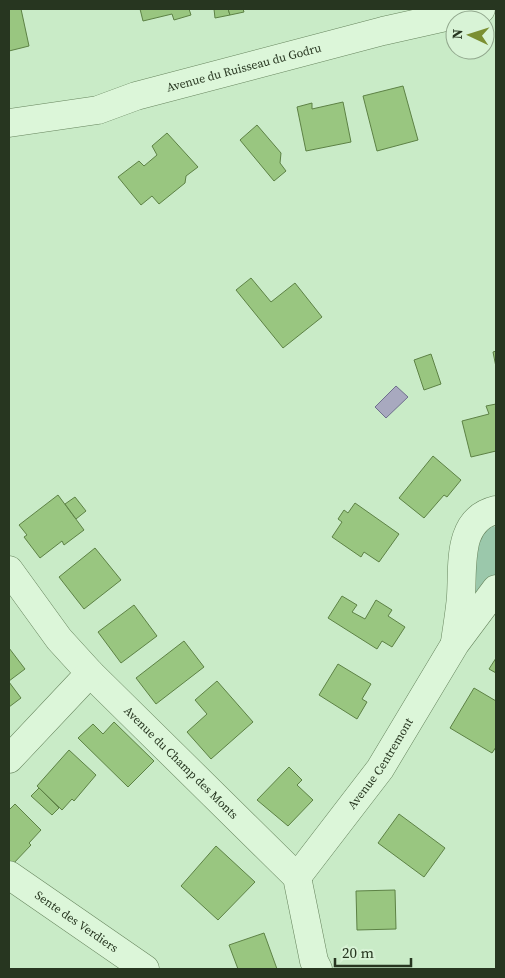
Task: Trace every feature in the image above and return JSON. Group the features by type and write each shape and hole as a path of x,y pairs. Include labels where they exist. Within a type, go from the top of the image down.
{"street":[{"name":"Avenue du Ruisseau du Godru","path":"9,123 98,110 136,96 364,36 481,9"},
{"name":"Avenue Centremont","path":"455,644 461,598 463,543 473,524 488,512 496,510"},
{"name":"Avenue du Champ des Monts","path":"9,570 59,639 90,674 297,877"},
{"name":"Avenue Centremont","path":"297,877 380,769 455,644 496,589"},
{"path":"9,758 90,674"},
{"name":"Sente des Verdiers","path":"9,875 145,969"},
{"path":"297,877 314,961 318,969"}],"green space":[{"path":"493,526 496,527 496,574 476,606 467,601 478,531"}],"water":[{"path":"396,386 408,397 386,418 375,407"}],"building":[{"path":"9,9 21,9 29,46 9,51"},
{"path":"140,9 189,9 191,15 174,20 172,14 143,21"},
{"path":"214,9 228,9 230,15 215,18"},
{"path":"228,9 243,9 244,12 230,15"},
{"path":"403,86 418,140 377,151 363,96"},
{"path":"343,102 351,142 306,151 297,107 312,103 312,109"},
{"path":"257,125 281,153 280,163 286,171 274,181 240,140"},
{"path":"167,133 198,167 186,176 185,183 159,204 152,196 141,205 118,177 139,161 144,166 157,155 152,146"},
{"path":"251,278 271,302 295,283 322,317 283,348 236,290"},
{"path":"496,351 496,367 493,352"},
{"path":"431,354 441,384 424,390 414,360"},
{"path":"496,404 496,451 471,457 462,421 489,414 486,406"},
{"path":"433,456 461,480 447,497 444,495 424,518 399,498"},
{"path":"58,495 84,530 64,545 62,541 40,558 24,537 27,535 19,525"},
{"path":"75,497 86,511 76,519 65,504"},
{"path":"355,503 399,534 379,562 364,552 361,557 332,537 342,522 338,519 344,510 348,513"},
{"path":"95,548 121,580 84,609 59,577"},
{"path":"342,596 357,605 352,612 365,619 376,600 392,610 388,616 405,627 392,647 382,641 377,649 328,618"},
{"path":"134,605 157,636 121,663 98,632"},
{"path":"184,641 204,667 156,704 136,678"},
{"path":"9,648 25,669 9,681"},
{"path":"496,658 496,673 489,669"},
{"path":"338,664 371,684 362,699 367,702 357,719 319,695"},
{"path":"217,681 253,722 211,759 187,732 207,714 195,700"},
{"path":"9,682 21,698 9,707"},
{"path":"474,688 496,701 496,747 492,753 450,728"},
{"path":"114,722 154,761 128,787 78,738 93,724 103,734"},
{"path":"69,750 96,775 74,801 72,799 62,810 37,786"},
{"path":"289,767 302,780 297,785 313,800 288,826 257,800"},
{"path":"39,788 59,808 52,815 31,796"},
{"path":"15,804 41,830 29,843 31,845 12,865 9,862 9,810"},
{"path":"399,814 445,848 424,877 378,843"},
{"path":"216,846 255,882 218,920 181,886"},
{"path":"395,890 396,929 357,930 356,891"},
{"path":"264,933 277,969 238,969 229,945"}]}
